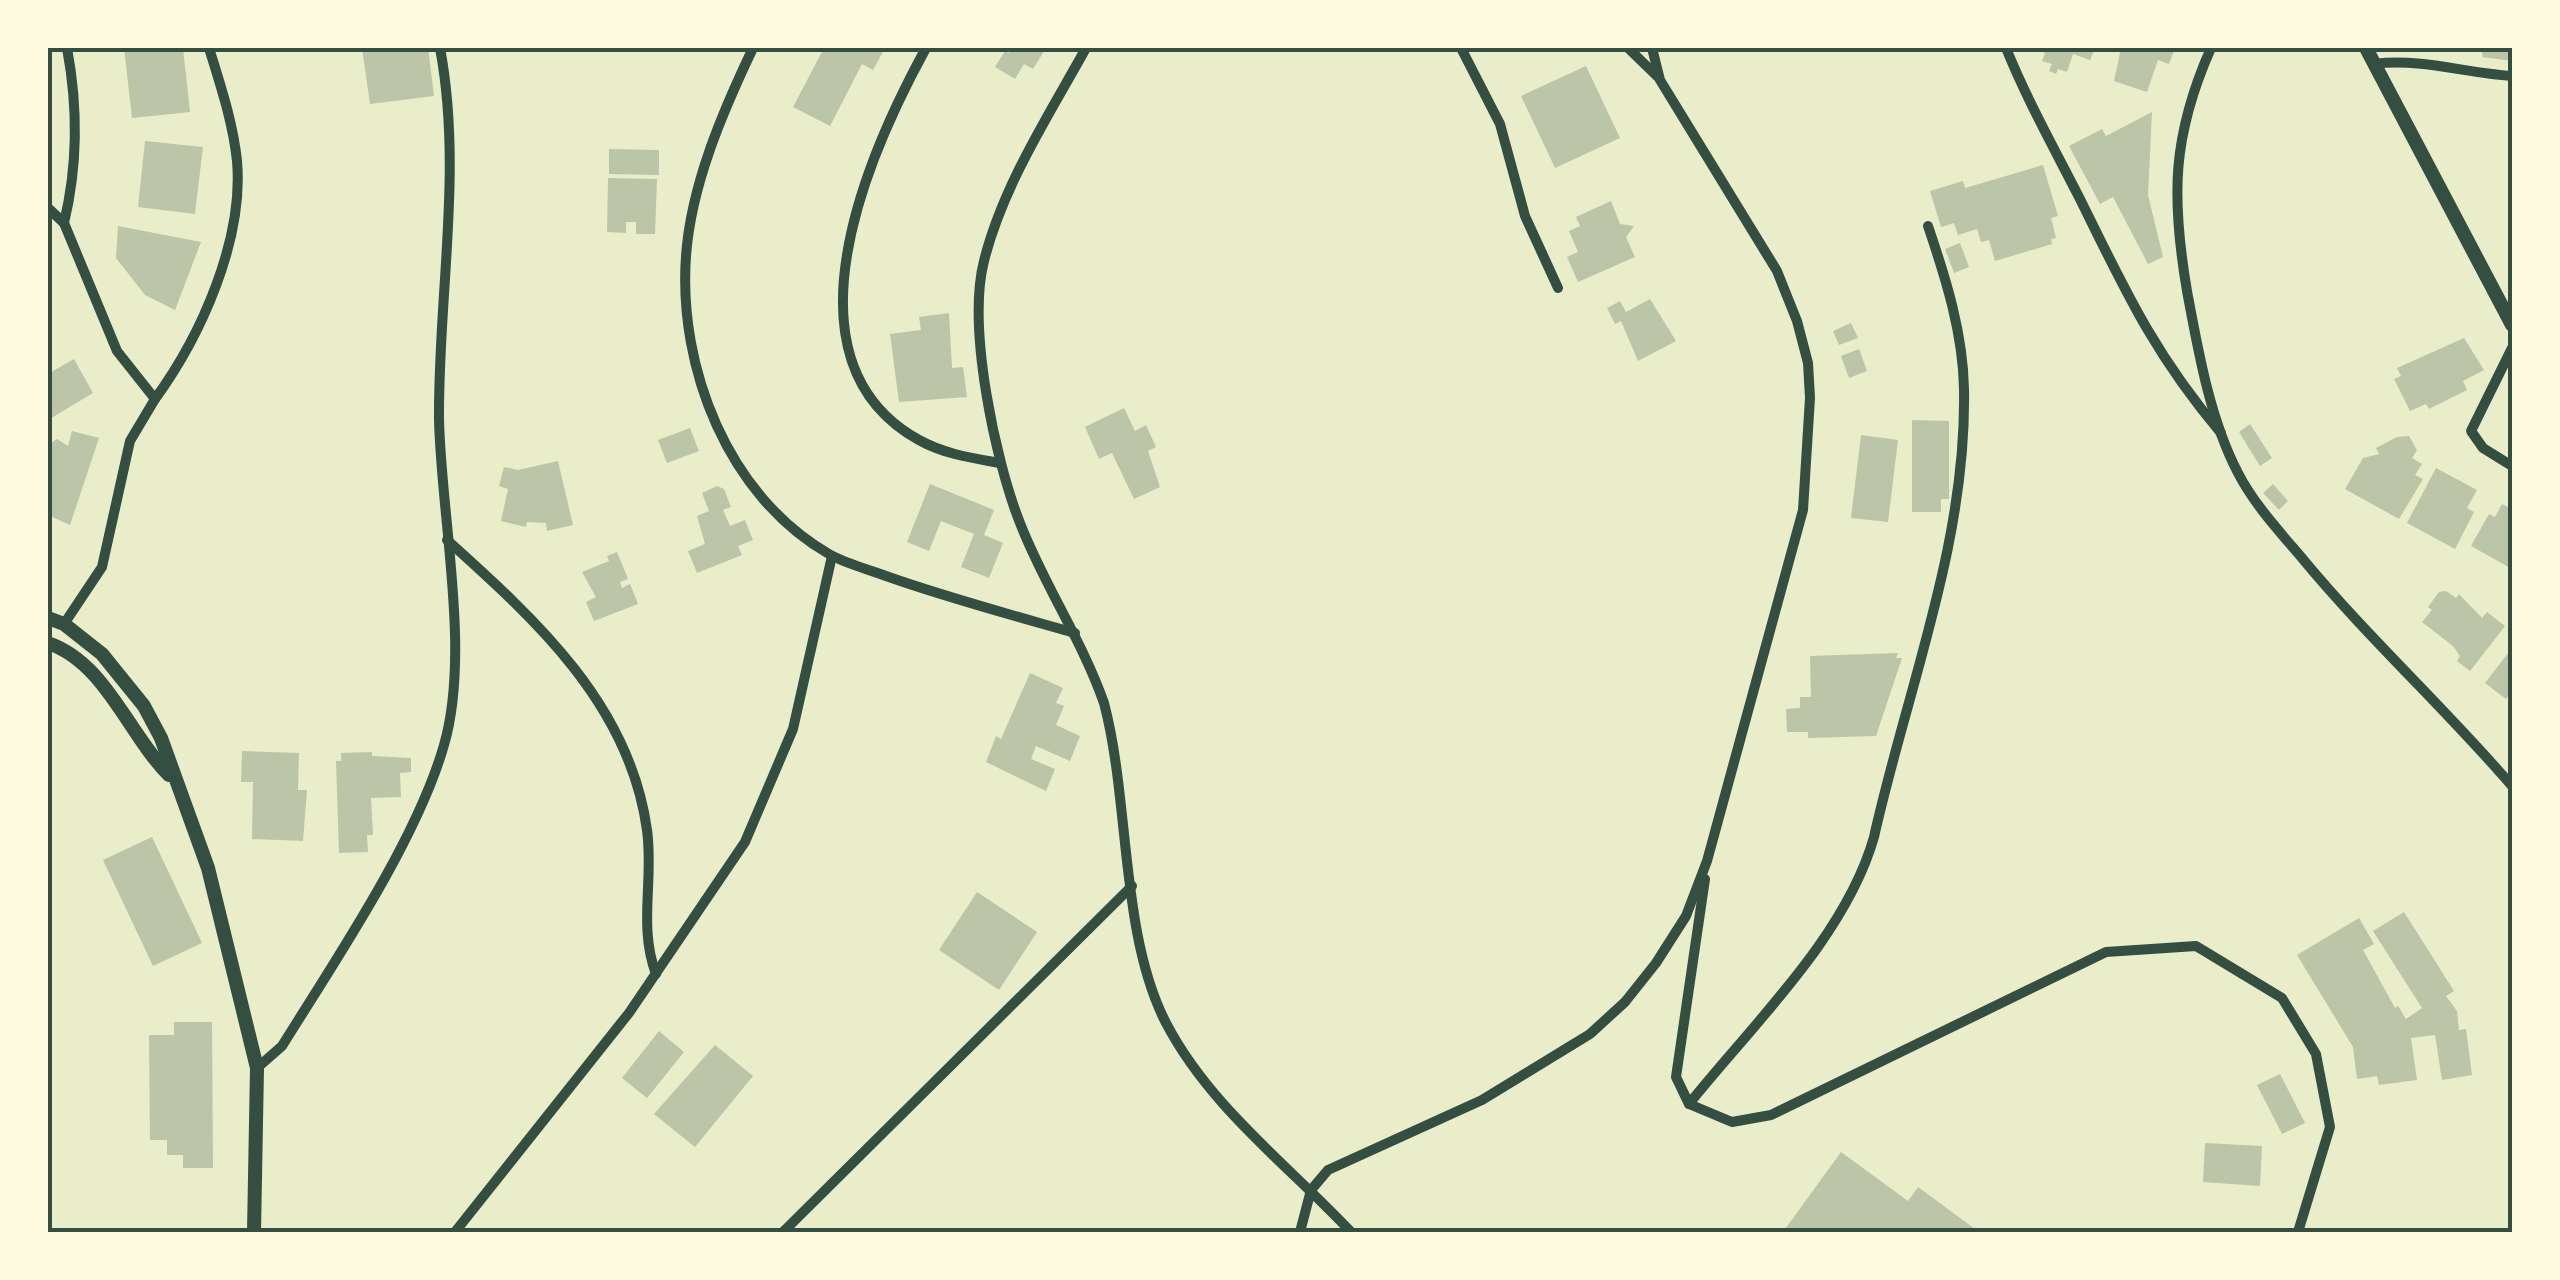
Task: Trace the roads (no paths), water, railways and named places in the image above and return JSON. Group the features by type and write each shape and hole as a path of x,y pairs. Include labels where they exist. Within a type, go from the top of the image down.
{"main road":[{"path":"2366,48 2512,325"},
{"path":"48,618 64,624 129,684 161,738 208,868 258,1068 254,1232"},
{"path":"48,643 92,675 112,697 143,749 173,779"}],"street":[{"path":"64,223 75,160 75,111 68,48"},
{"path":"64,624 102,568 130,441 176,370 216,282 238,196 237,159 209,48"},
{"path":"258,1068 282,1046 406,838 445,744 453,644 439,421 450,165 447,84 440,48"},
{"path":"753,48 726,105 686,252 685,303 693,357 712,418 734,458 790,527 832,556 1074,633"},
{"path":"926,48 871,162 852,231 841,319 846,350 882,412 918,440 952,454 1000,463"},
{"path":"1086,48 996,221 982,264 980,316 1000,463 1020,525 1092,669 1113,736 1147,970 1164,1019 1188,1060 1220,1102 1351,1232"},
{"path":"1461,48 1500,124 1525,216 1558,288"},
{"path":"1300,1232 1312,1190 1328,1170 1482,1100 1590,1034 1625,1002 1656,963 1686,916 1708,861 1804,510 1808,363 1797,321 1776,270 1660,80 1628,48"},
{"path":"1652,48 1660,80"},
{"path":"2006,48 2030,108 2124,294 2174,377 2224,436"},
{"path":"2211,48 2184,112 2178,161 2177,230 2196,342 2237,472 2265,514 2331,593 2512,786"},
{"path":"2374,64 2413,59 2462,73 2512,76"},
{"path":"48,208 64,223 117,351 155,399"},
{"path":"1689,1104 1824,938 1865,868 1874,837 1936,603 1962,458 1964,387 1958,331 1928,226"},
{"path":"2512,348 2471,430 2483,448 2512,466"},
{"path":"447,540 502,589 582,674 630,758 643,800 650,850 651,888 644,924 656,974"},
{"path":"455,1232 589,1067 745,842 771,789 793,729 832,556"},
{"path":"1708,861 1676,1077 1689,1104 1732,1122 1772,1115 2106,952 2196,946 2282,998 2316,1054 2330,1127 2298,1232"},
{"path":"782,1232 1132,886"}]}
